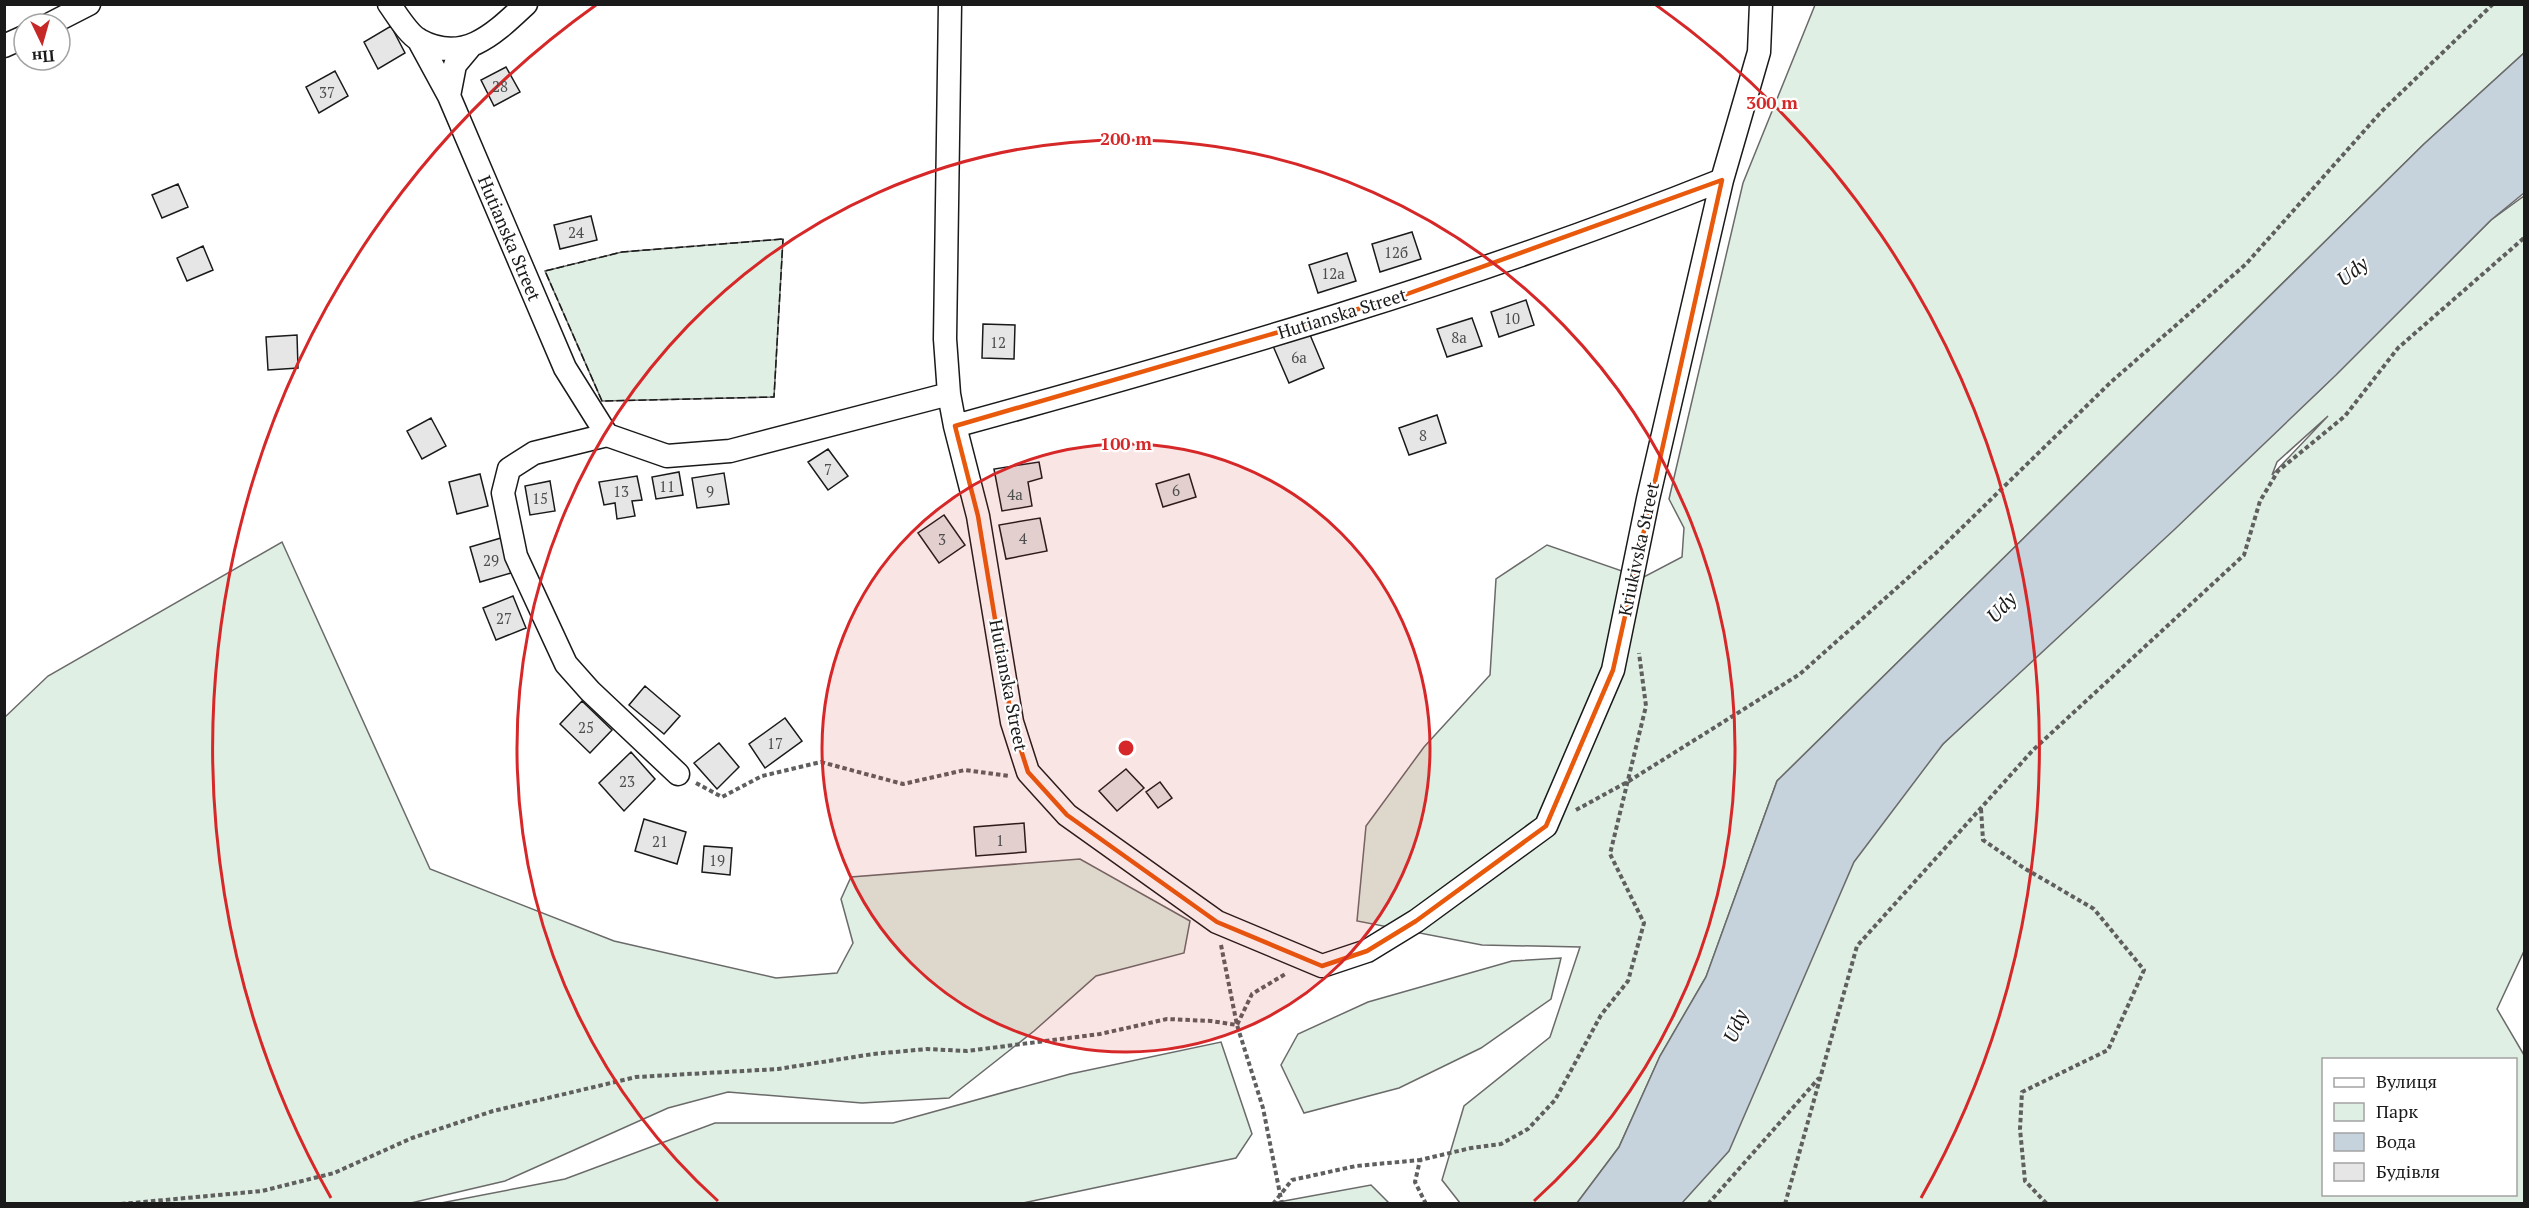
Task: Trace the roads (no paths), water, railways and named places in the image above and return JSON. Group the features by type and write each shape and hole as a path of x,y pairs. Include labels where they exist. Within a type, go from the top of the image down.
{"street":[{"path":"72,12 88,4"},
{"name":"Hutianska Street","path":"389,4 418,39 449,96 565,368 606,435"},
{"path":"449,96 455,65 470,47 497,30 526,4"},
{"name":"Hutianska Street","path":"950,4 945,339 949,394 978,516 1012,722 1028,772 1067,815 1217,922 1322,966"},
{"name":"Kriukivska Street","path":"1322,966 1367,951 1416,921 1546,826 1613,670 1648,499 1722,180 1759,52 1761,4"},
{"path":"418,39 442,48 470,47"},
{"name":"Hutianska Street","path":"955,426 1396,298 1629,218 1722,180"},
{"path":"678,774 590,691 566,664 513,546 503,494 509,470 534,453 606,435 667,456 730,451 949,394"}],"water":[{"name":"Udy","path":"2524,53 2524,193 2491,220 2336,375 2175,529 1943,744 1854,862 1729,1151 1682,1203 1577,1203 1619,1147 1660,1056 1706,977 1777,781 2424,144"}]}
